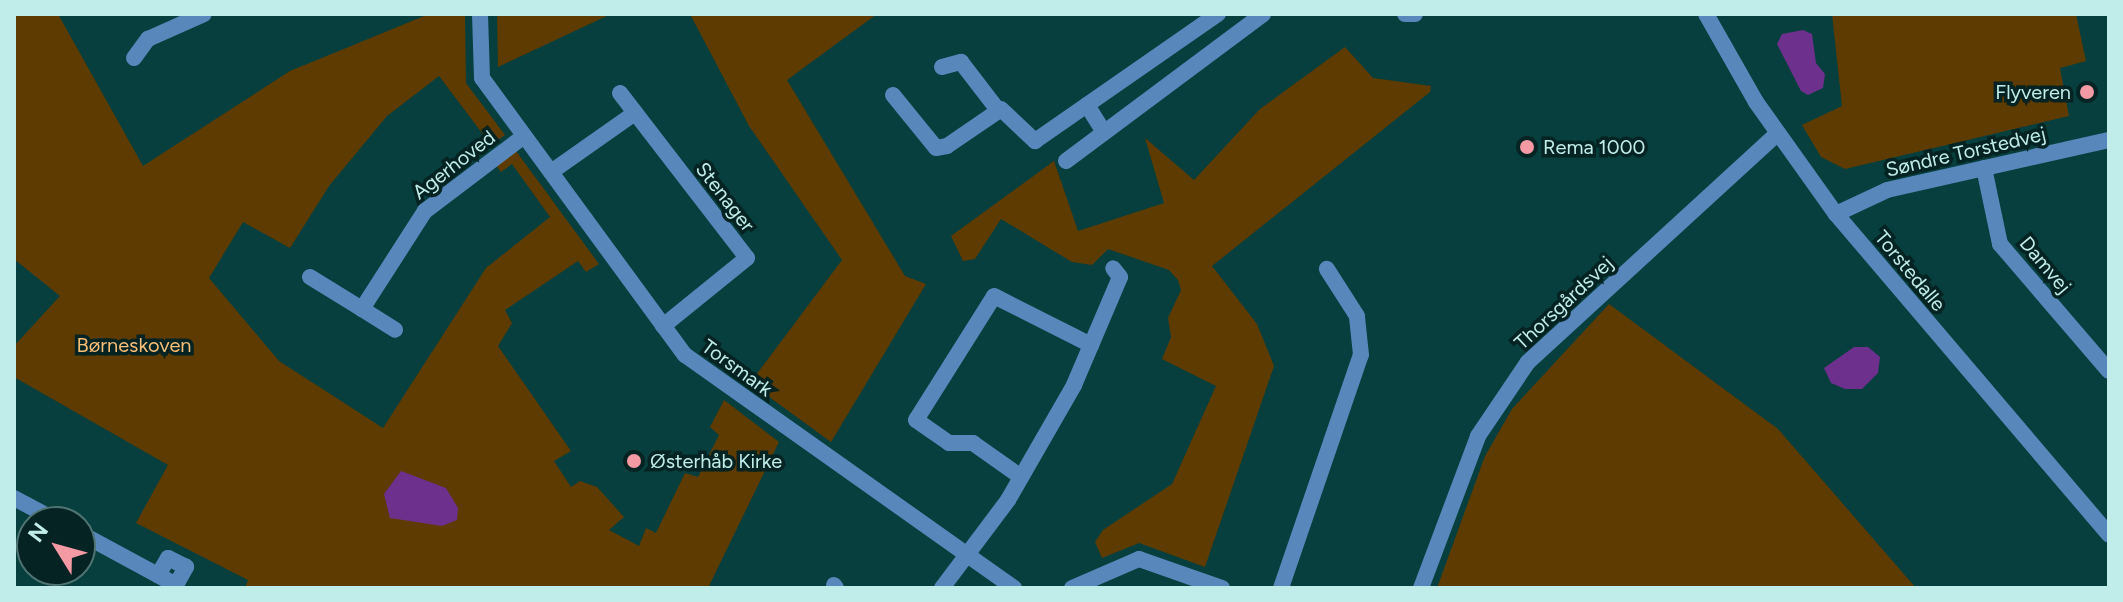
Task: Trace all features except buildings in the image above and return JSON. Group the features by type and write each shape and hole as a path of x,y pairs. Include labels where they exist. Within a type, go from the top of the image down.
{"street":[{"path":"134,58 148,39 204,14"},
{"name":"Torsmark","path":"480,14 482,78 685,355 1014,588"},
{"path":"942,67 961,62 998,110 1010,112 1035,141 1218,14"},
{"path":"1405,14 1415,14"},
{"name":"Torstedalle","path":"1706,14 1777,134 1836,214 2109,535"},
{"path":"1066,161 1257,16"},
{"path":"1143,66 1160,89"},
{"name":"Stenager","path":"620,93 747,258 663,326"},
{"path":"893,95 936,148 947,146 998,110"},
{"path":"1087,105 1104,132"},
{"path":"551,172 635,113"},
{"name":"Thorsgårdsvej","path":"1421,588 1478,436 1528,362 1777,134"},
{"name":"Agerhoved","path":"362,309 425,211 524,136"},
{"name":"Søndre Torstedvej","path":"1836,214 1887,190 2109,140"},
{"name":"Damvej","path":"1984,168 2000,244 2109,371"},
{"path":"942,588 969,555 1021,477 1091,345 1120,277 1113,268"},
{"path":"1281,588 1361,355 1357,316 1327,269"},
{"path":"310,277 395,330"},
{"path":"1021,477 973,443 949,443 916,420 994,296 1091,345"},
{"path":"96,542 158,575"},
{"path":"1072,588 1139,559 1219,588"}],"green space":[{"name":"Børneskoven","path":"14,14 58,14 143,166 290,71 429,14 465,14 466,83 505,135 491,145 439,76 387,116 329,186 290,248 243,222 209,278 279,361 383,428 486,268 550,217 512,164 501,172 496,165 516,151 599,264 586,272 578,261 505,310 512,323 498,346 571,451 554,461 571,487 580,481 597,487 624,517 609,530 639,546 646,528 656,533 685,473 698,477 719,435 710,427 724,400 779,442 708,588 245,588 248,580 136,523 168,465 14,377 14,346 60,296 14,259"},
{"path":"497,14 611,14 498,67"},
{"path":"690,14 877,14 787,80 905,276 926,284 831,442 750,383 842,260 749,126"},
{"path":"1832,14 2076,14 2086,61 2060,68 2069,116 1845,169 1821,157 1802,125 1842,106"},
{"path":"1345,47 1373,78 1431,86 1430,92 1212,266 1257,324 1274,366 1205,567 1139,543 1102,558 1095,542 1103,530 1172,484 1216,386 1162,359 1171,337 1168,318 1181,290 1178,280 1169,270 1108,249 1092,265 1072,262 1001,219 975,259 963,261 951,236 1054,161 1078,231 1164,203 1145,138 1194,180 1260,109"},
{"path":"1609,304 1778,429 1916,588 1437,588 1485,456 1512,409"}],"shaded area":[{"path":"1803,30 1812,34 1816,63 1825,74 1823,88 1808,95 1801,91 1777,44 1782,34"},
{"path":"1854,347 1868,347 1880,357 1878,373 1862,389 1845,389 1831,383 1824,368"},
{"path":"401,471 446,488 458,508 457,520 442,526 390,518 384,494"}],"place":[{"name":"Flyveren","path":"2087,92"},
{"name":"Rema 1000","path":"1527,147"},
{"name":"Østerhåb Kirke","path":"634,461"}]}
